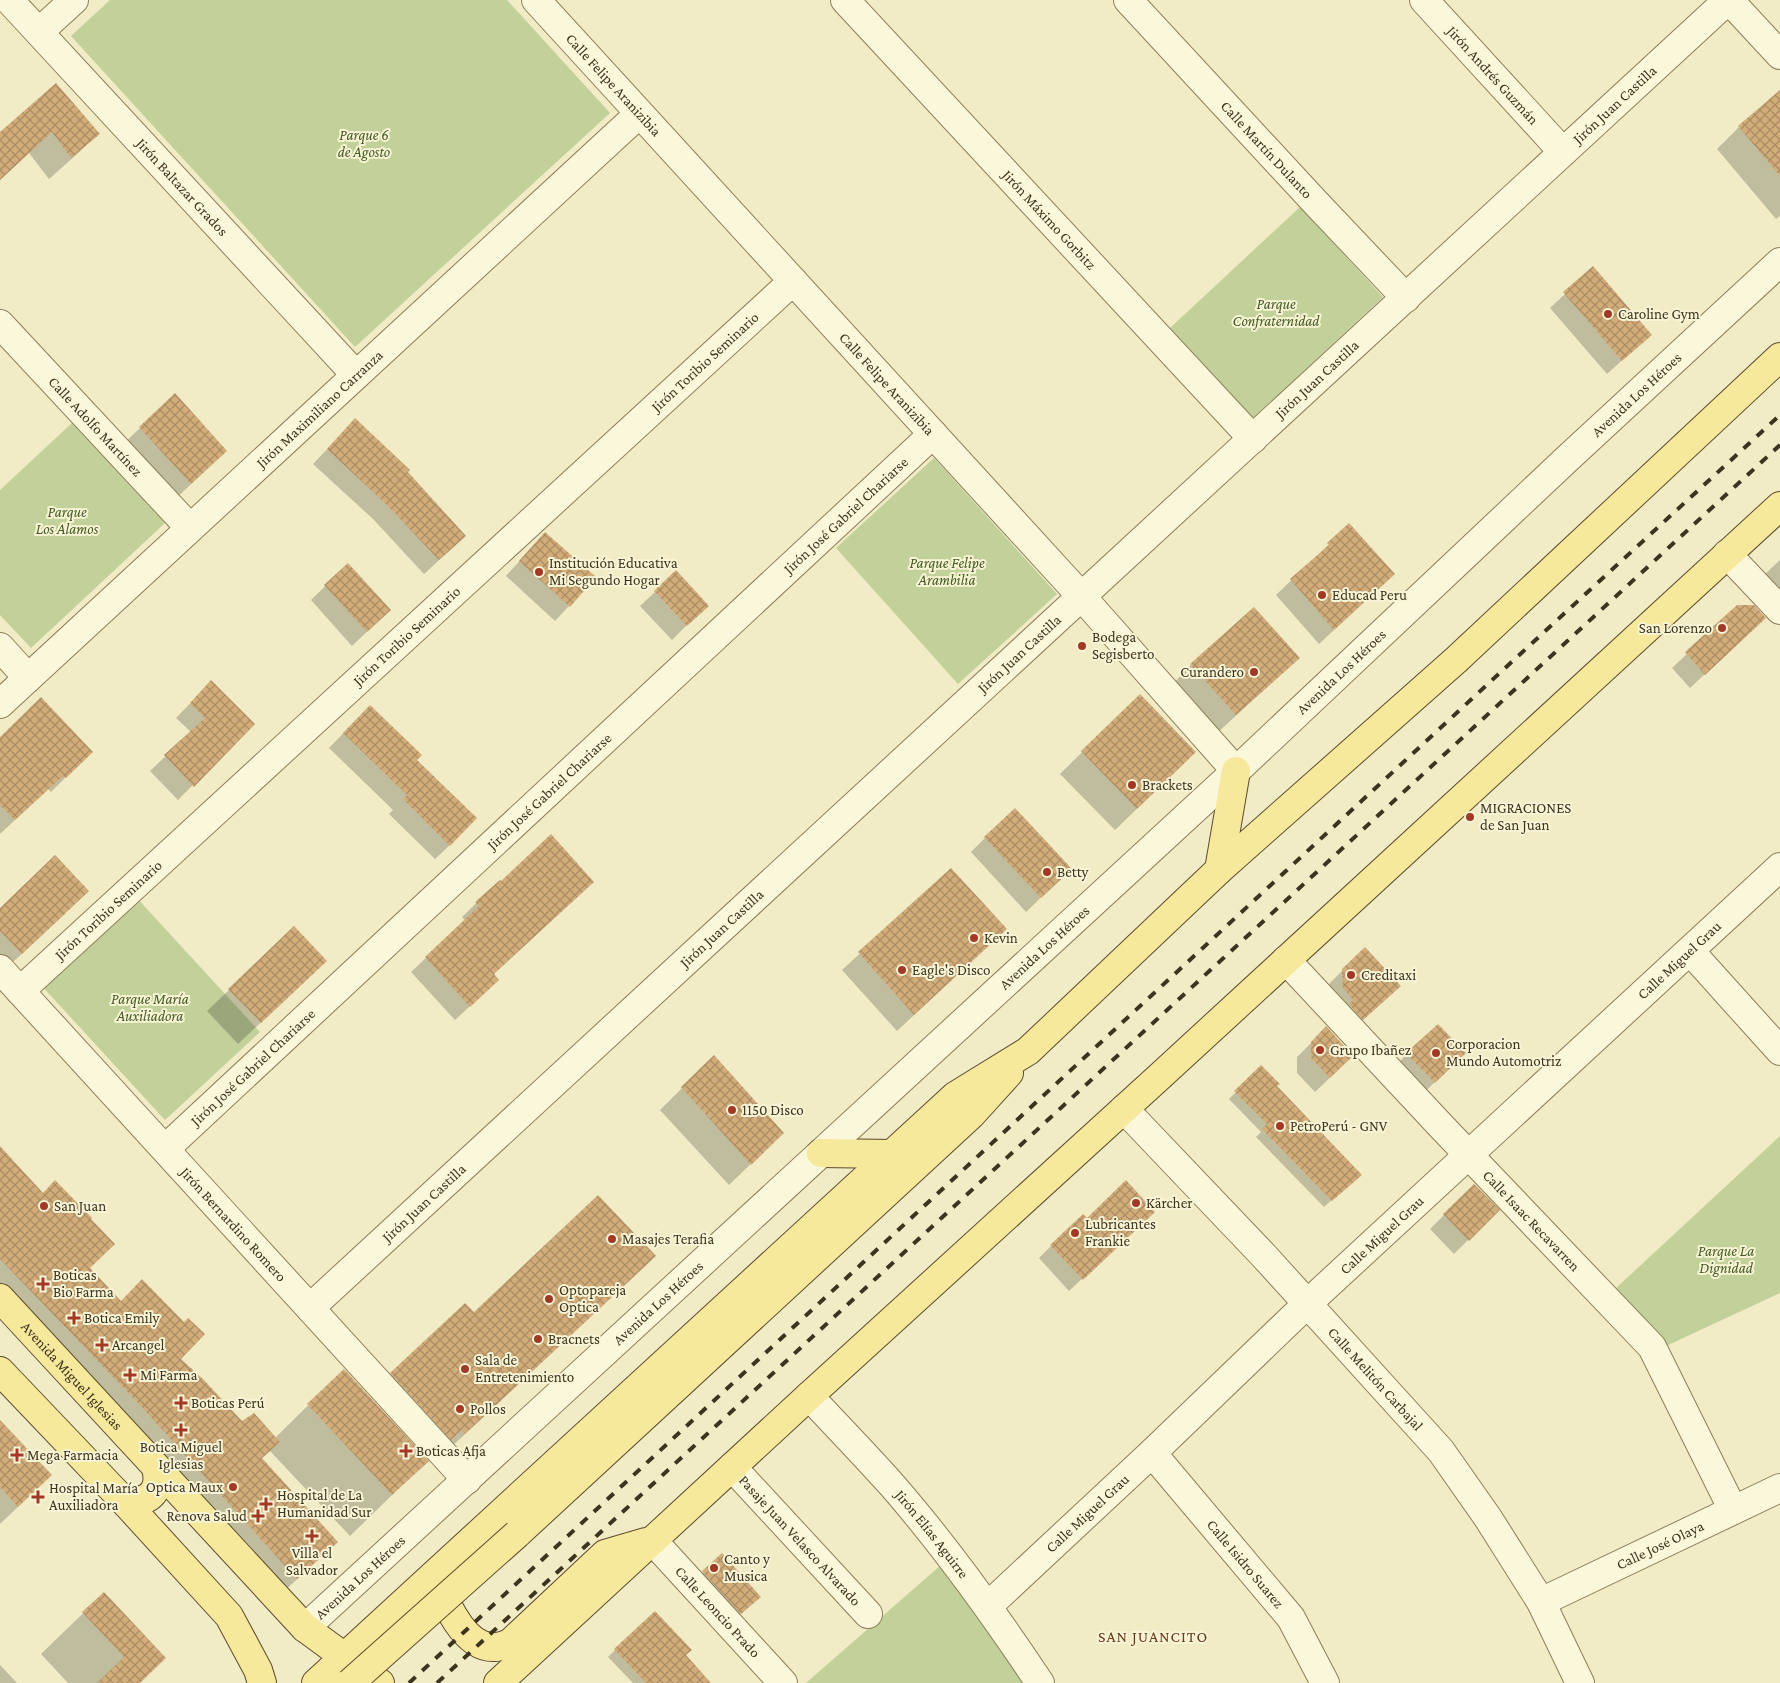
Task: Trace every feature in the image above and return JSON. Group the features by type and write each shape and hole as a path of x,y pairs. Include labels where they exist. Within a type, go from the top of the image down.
{"main road":[{"path":"316,1683 365,1677 971,1115 1028,1051 1219,870 1456,660 1780,357"},
{"path":"498,1683 1780,506"},
{"path":"1219,870 1236,771"},
{"path":"365,1677 435,1575 955,1096 1028,1051"},
{"path":"821,1153 892,1154"},
{"name":"Avenida Miguel Iglesias","path":"0,1298 306,1628 365,1677"},
{"path":"0,1371 123,1500 229,1616 258,1670 262,1683"},
{"path":"123,1500 131,1502 143,1501 153,1493 157,1484 156,1467"},
{"path":"435,1575 450,1612 462,1628 477,1644 496,1648 510,1643 605,1554 653,1540"}],"street":[{"name":"Jirón Baltazar Grados","path":"9,0 356,375"},
{"path":"39,32 74,0"},
{"name":"Calle Felipe Aranizibia","path":"536,0 1082,597 1236,771"},
{"name":"Jirón Máximo Gorbitz","path":"845,0 1253,438"},
{"name":"Calle Martín Dulanto","path":"1128,0 1406,298"},
{"name":"Jirón Andrés Guzmán","path":"1424,0 1563,152"},
{"path":"1729,0 1780,55"},
{"name":"Jirón Juan Castilla","path":"310,1308 1729,0"},
{"name":"Jirón Maximiliano Carranza","path":"0,704 640,114"},
{"name":"Avenida Los Héroes","path":"306,1628 1236,771 1561,464 1780,262"},
{"name":"Jirón Toribio Seminario","path":"20,991 793,281"},
{"name":"Calle Adolfo Martínez","path":"0,324 190,528"},
{"name":"Jirón José Gabriel Chariarse","path":"165,1149 933,434"},
{"path":"1727,554 1780,610"},
{"path":"0,647 28,678"},
{"name":"Calle Miguel Grau","path":"988,1606 1308,1304 1780,867"},
{"path":"1690,951 1780,1051"},
{"name":"Calle Isaac Recavarren","path":"1286,960 1652,1346 1733,1510"},
{"name":"Jirón Bernardino Romero","path":"0,969 467,1480"},
{"name":"Calle Melitón Carbajal","path":"1124,1109 1265,1257 1441,1451 1488,1518 1541,1602 1580,1683"},
{"name":"Jirón Elías Aguirre","path":"809,1396 892,1486 988,1606 1040,1683"},
{"name":"Calle Isidro Suarez","path":"1152,1453 1291,1618 1325,1683"},
{"name":"Pasaje Juan Velasco Alvarado","path":"732,1467 868,1614"},
{"name":"Calle José Olaya","path":"1541,1602 1780,1488"},
{"name":"Calle Leoncio Prado","path":"653,1540 783,1683"}],"green space":[{"name":"Parque 6 de Agosto","path":"110,0 507,0 610,113 355,347 71,36"},
{"name":"Parque Confraternidad","path":"1300,207 1383,297 1253,418 1170,328"},
{"name":"Parque Los Alamos","path":"72,423 165,523 31,648 0,615 0,490"},
{"name":"Parque Felipe Arambilia","path":"934,458 1057,594 958,684 836,548"},
{"name":"Parque María Auxiliadora","path":"135,896 260,1032 165,1120 40,984"},
{"name":"Parque La Dignidad","path":"1780,1136 1780,1293 1666,1346 1614,1290"},
{"path":"941,1565 1025,1683 806,1683"}],"building":[{"path":"56,83 100,134 71,158 52,132 0,180 0,132"},
{"path":"1780,90 1780,176 1738,126"},
{"name":"Caroline Gym","path":"1593,266 1652,335 1622,361 1563,292"},
{"path":"175,393 227,451 191,484 139,427"},
{"path":"355,418 410,470 408,472 466,536 439,560 387,505 327,449"},
{"path":"1349,523 1395,574 1334,630 1290,579 1329,545 1327,543"},
{"path":"545,532 596,577 570,607 519,561"},
{"path":"348,563 391,610 367,632 324,585"},
{"path":"676,570 709,606 687,626 654,591"},
{"path":"1737,605 1754,605 1766,618 1705,675 1685,652"},
{"path":"1254,607 1300,658 1236,715 1190,664"},
{"path":"211,680 255,724 194,787 164,755 205,718 190,703"},
{"path":"1140,694 1196,752 1137,809 1081,751"},
{"path":"41,697 93,752 66,778 63,776 15,820 0,805 0,737"},
{"path":"370,705 422,755 417,760 477,818 450,846 403,799 407,795 343,733"},
{"path":"1015,808 1072,869 1041,898 984,837"},
{"path":"551,834 594,882 494,974 499,980 470,1007 425,957 479,906 475,902 501,881"},
{"path":"55,855 89,891 22,954 0,931 0,908"},
{"path":"951,868 1007,929 914,1015 858,952"},
{"path":"294,926 327,961 261,1023 228,989"},
{"path":"1365,947 1401,986 1363,1020 1349,1004 1353,1000 1343,988 1342,969"},
{"name":"Corporacion Mundo Automotriz","path":"1438,1024 1466,1053 1435,1083 1406,1053"},
{"path":"1326,1026 1353,1056 1330,1078 1311,1058 1311,1042"},
{"name":"1150 Disco","path":"714,1055 784,1133 751,1165 681,1087"},
{"path":"1261,1065 1280,1084 1277,1086 1362,1175 1332,1201 1262,1129 1267,1124 1234,1091"},
{"path":"0,1146 43,1193 55,1180 115,1244 90,1268 121,1301 142,1279 184,1322 188,1318 205,1334 181,1359 204,1380 242,1421 254,1413 280,1442 262,1458 338,1542 297,1579 138,1403 0,1259"},
{"path":"1126,1180 1155,1212 1083,1280 1050,1245 1083,1214 1087,1218"},
{"path":"1474,1184 1500,1210 1469,1241 1443,1214"},
{"path":"598,1195 656,1256 465,1434 461,1430 451,1440 390,1373 465,1303 474,1312"},
{"path":"344,1369 429,1461 392,1495 307,1404"},
{"name":"Mega Farmacia","path":"0,1420 52,1475 18,1507 0,1487"},
{"path":"722,1553 761,1597 741,1614 702,1571"},
{"path":"104,1592 166,1658 140,1683 97,1683 124,1657 82,1612"},
{"path":"655,1611 692,1650 686,1655 711,1683 646,1683 614,1649"}],"railway":[{"path":"409,1683 1780,415"},
{"path":"437,1683 1780,445"}],"place":[{"name":"Caroline Gym","path":"1608,314"},
{"name":"Institución Educativa Mi Segundo Hogar","path":"539,572"},
{"name":"Educad Peru","path":"1322,595"},
{"name":"San Lorenzo","path":"1722,628"},
{"name":"Bodega Segisberto","path":"1082,646"},
{"name":"Curandero","path":"1254,672"},
{"name":"Brackets","path":"1132,785"},
{"name":"MIGRACIONES de San Juan","path":"1470,817"},
{"name":"Betty","path":"1047,872"},
{"name":"Kevin","path":"974,938"},
{"name":"Eagle's Disco","path":"902,970"},
{"name":"Creditaxi","path":"1351,975"},
{"name":"Grupo Ibañez","path":"1320,1050"},
{"name":"Corporacion Mundo Automotriz","path":"1436,1053"},
{"name":"1150 Disco","path":"732,1110"},
{"name":"PetroPerú - GNV","path":"1280,1126"},
{"name":"Kärcher","path":"1136,1203"},
{"name":"San Juan","path":"44,1206"},
{"name":"Lubricantes Frankie","path":"1075,1233"},
{"name":"Masajes Terafia","path":"612,1239"},
{"name":"Boticas Bio Farma","path":"43,1284"},
{"name":"Optopareja Optica","path":"549,1299"},
{"name":"Botica Emily","path":"74,1318"},
{"name":"Bracnets","path":"538,1339"},
{"name":"Arcangel","path":"102,1345"},
{"name":"Sala de Entretenimiento","path":"465,1369"},
{"name":"Mi Farma","path":"130,1375"},
{"name":"Boticas Perú","path":"181,1403"},
{"name":"Pollos","path":"460,1409"},
{"name":"Botica Miguel Iglesias","path":"181,1430"},
{"name":"Boticas Afja","path":"406,1451"},
{"name":"Mega Farmacia","path":"17,1455"},
{"name":"Optica Maux","path":"233,1487"},
{"name":"Hospital María Auxiliadora","path":"38,1497"},
{"name":"Hospital de La Humanidad Sur","path":"266,1504"},
{"name":"Renova Salud","path":"258,1516"},
{"name":"Villa el Salvador","path":"312,1536"},
{"name":"Canto y Musica","path":"714,1568"}],"district":[{"name":"SAN JUANCITO","path":"1153,1636"}]}
